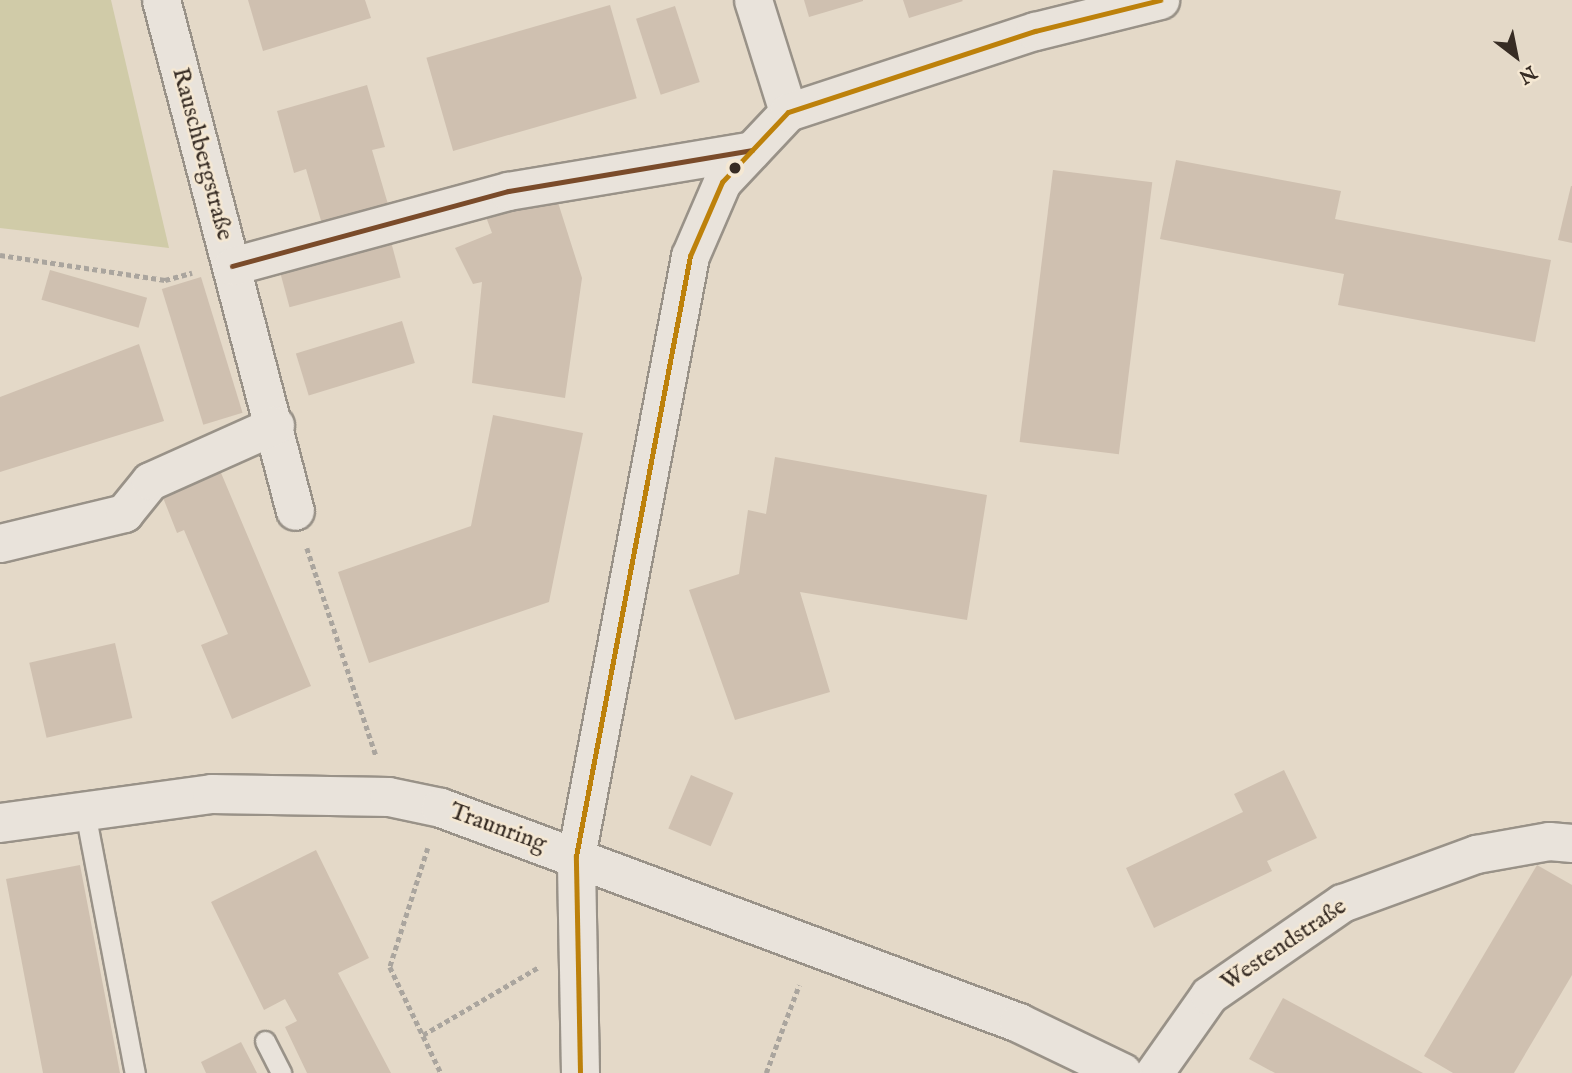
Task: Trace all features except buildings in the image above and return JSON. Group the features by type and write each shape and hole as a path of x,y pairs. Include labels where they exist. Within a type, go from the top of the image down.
{"street":[{"name":"Rauschbergstraße","path":"161,0 275,425 295,512"},
{"path":"753,0 788,112"},
{"path":"580,1073 573,947 576,856 690,256 722,182 788,112 1035,31 1160,0"},
{"path":"232,266 508,191 752,150"},
{"path":"0,543 124,513 150,481 275,425"},
{"name":"Traunring","path":"0,823 212,794 389,797 441,807 1019,1023 1123,1073"},
{"name":"Westendstraße","path":"1154,1073 1209,995 1342,903 1476,854 1549,841 1572,843"}],"lane":[{"path":"85,811 135,1073"},
{"path":"265,1041 281,1073"}],"path":[{"path":"0,255 165,281 232,266"},
{"path":"295,512 389,797"},
{"path":"441,807 390,967 441,1073"},
{"path":"766,1073 814,946"},
{"path":"423,1035 573,947"}],"shaded area":[{"path":"0,0 111,0 169,248 0,228"}],"transit line":[{"path":"580,1073 576,856 690,256 722,182 788,112 1035,31 1160,0"},
{"path":"232,266 508,191 752,150"}]}
